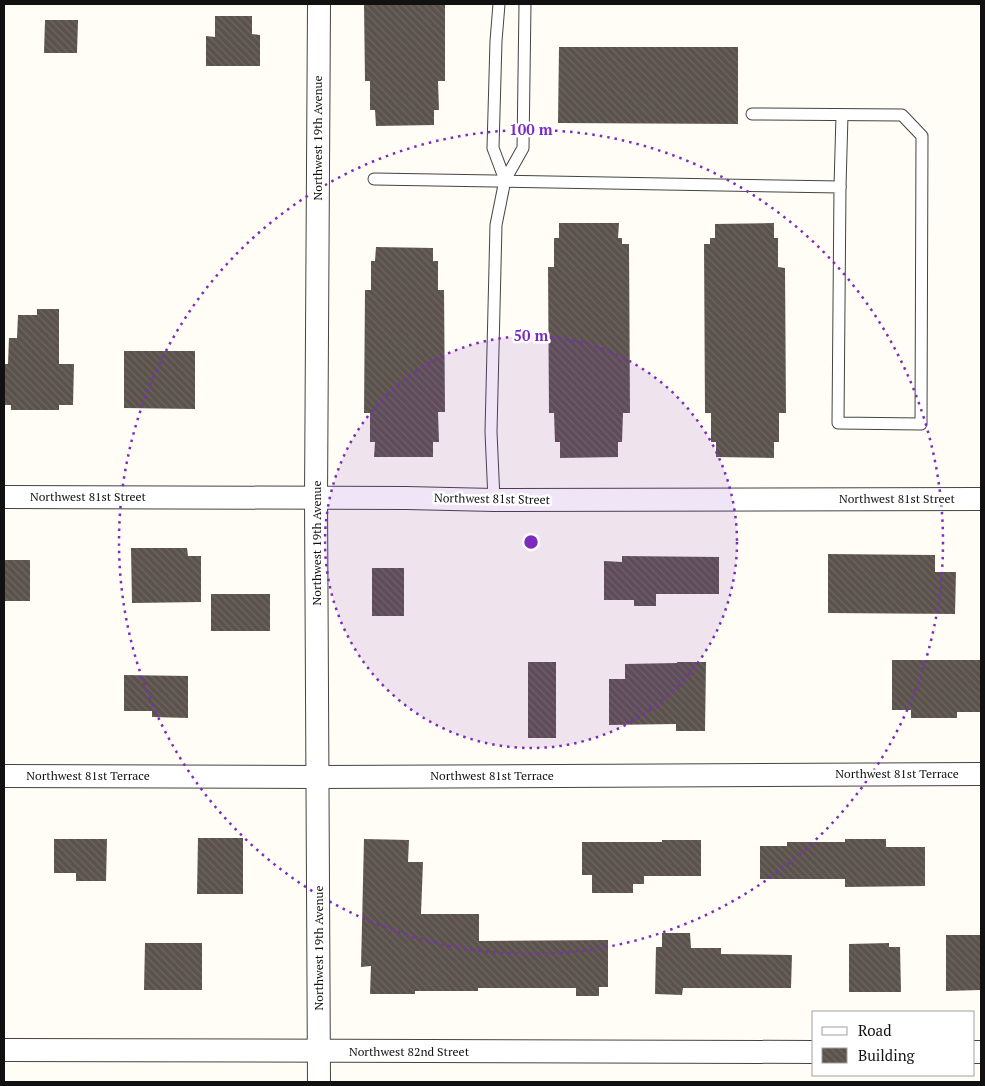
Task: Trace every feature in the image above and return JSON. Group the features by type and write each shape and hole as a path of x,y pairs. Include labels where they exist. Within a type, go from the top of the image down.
{"street":[{"name":"Northwest 19th Avenue","path":"319,4 316,498 320,1082"},
{"name":"Northwest 81st Street","path":"4,497 494,500 981,499"},
{"name":"Northwest 81st Terrace","path":"4,776 318,777 981,774"},
{"name":"Northwest 82nd Street","path":"4,1050 812,1052"}],"lane":[{"path":"499,4 493,148 505,180"},
{"path":"494,500 491,432 496,225 505,180 523,148 525,4"},
{"path":"752,114 902,115 922,136 920,424 838,423 842,115"},
{"path":"374,179 840,187"}],"building":[{"path":"364,4 445,4 445,81 438,81 439,110 434,110 434,125 376,126 375,110 370,110 370,81 365,81"},
{"path":"215,16 252,16 252,34 260,35 260,66 206,66 206,36 215,37"},
{"path":"45,20 78,20 77,53 44,53"},
{"path":"559,47 738,47 738,124 558,123"},
{"path":"559,223 619,223 618,238 622,238 622,244 629,244 630,413 623,413 622,442 618,442 618,457 560,458 560,442 555,442 554,413 549,413 548,267 554,267 554,238 559,238"},
{"path":"774,223 774,238 778,238 778,267 785,268 786,413 779,413 779,442 774,442 774,458 716,457 716,442 711,442 711,413 705,413 704,244 710,244 710,238 715,238 715,224"},
{"path":"376,247 433,248 433,261 438,261 438,290 444,290 445,412 438,412 439,442 433,442 433,457 374,457 375,442 370,442 370,413 364,413 365,290 371,290 371,261 375,261"},
{"path":"37,309 59,309 59,364 74,364 73,405 59,405 59,410 11,410 11,405 4,405 4,364 8,364 9,338 17,338 18,315 37,315"},
{"path":"124,351 195,351 195,409 124,408"},
{"path":"131,548 187,548 188,556 201,556 201,602 132,603"},
{"path":"828,554 935,555 935,572 956,572 955,614 828,613"},
{"path":"622,556 719,557 719,594 656,594 656,606 634,606 634,600 604,600 604,561 622,562"},
{"path":"4,560 30,560 30,601 4,601"},
{"path":"372,568 404,568 404,616 372,616"},
{"path":"211,594 270,594 270,631 211,631"},
{"path":"892,660 981,660 981,712 957,712 957,718 911,718 911,710 892,710"},
{"path":"528,662 556,662 556,738 528,738"},
{"path":"706,662 705,731 676,731 676,724 609,725 609,679 625,679 625,664"},
{"path":"124,675 188,676 188,718 152,717 152,711 124,711"},
{"path":"198,838 243,838 243,894 197,894"},
{"path":"54,839 107,839 106,881 76,881 76,873 54,873"},
{"path":"364,839 409,840 408,862 423,862 421,914 479,914 479,941 608,940 608,987 599,987 599,996 576,996 576,988 478,988 478,991 415,991 415,994 370,994 371,966 361,967"},
{"path":"845,839 886,839 886,847 925,847 925,886 845,887 845,879 760,879 760,846 787,846 787,842 845,842"},
{"path":"662,840 701,840 701,876 644,876 644,884 633,884 633,893 592,893 592,875 582,875 582,842 662,842"},
{"path":"662,933 690,933 691,948 721,948 721,954 792,955 791,988 683,988 682,995 655,994 656,947 662,947"},
{"path":"946,935 981,935 980,990 946,991"},
{"path":"145,943 202,943 202,990 144,990"},
{"path":"889,943 889,947 900,947 901,992 849,992 849,944"}]}
